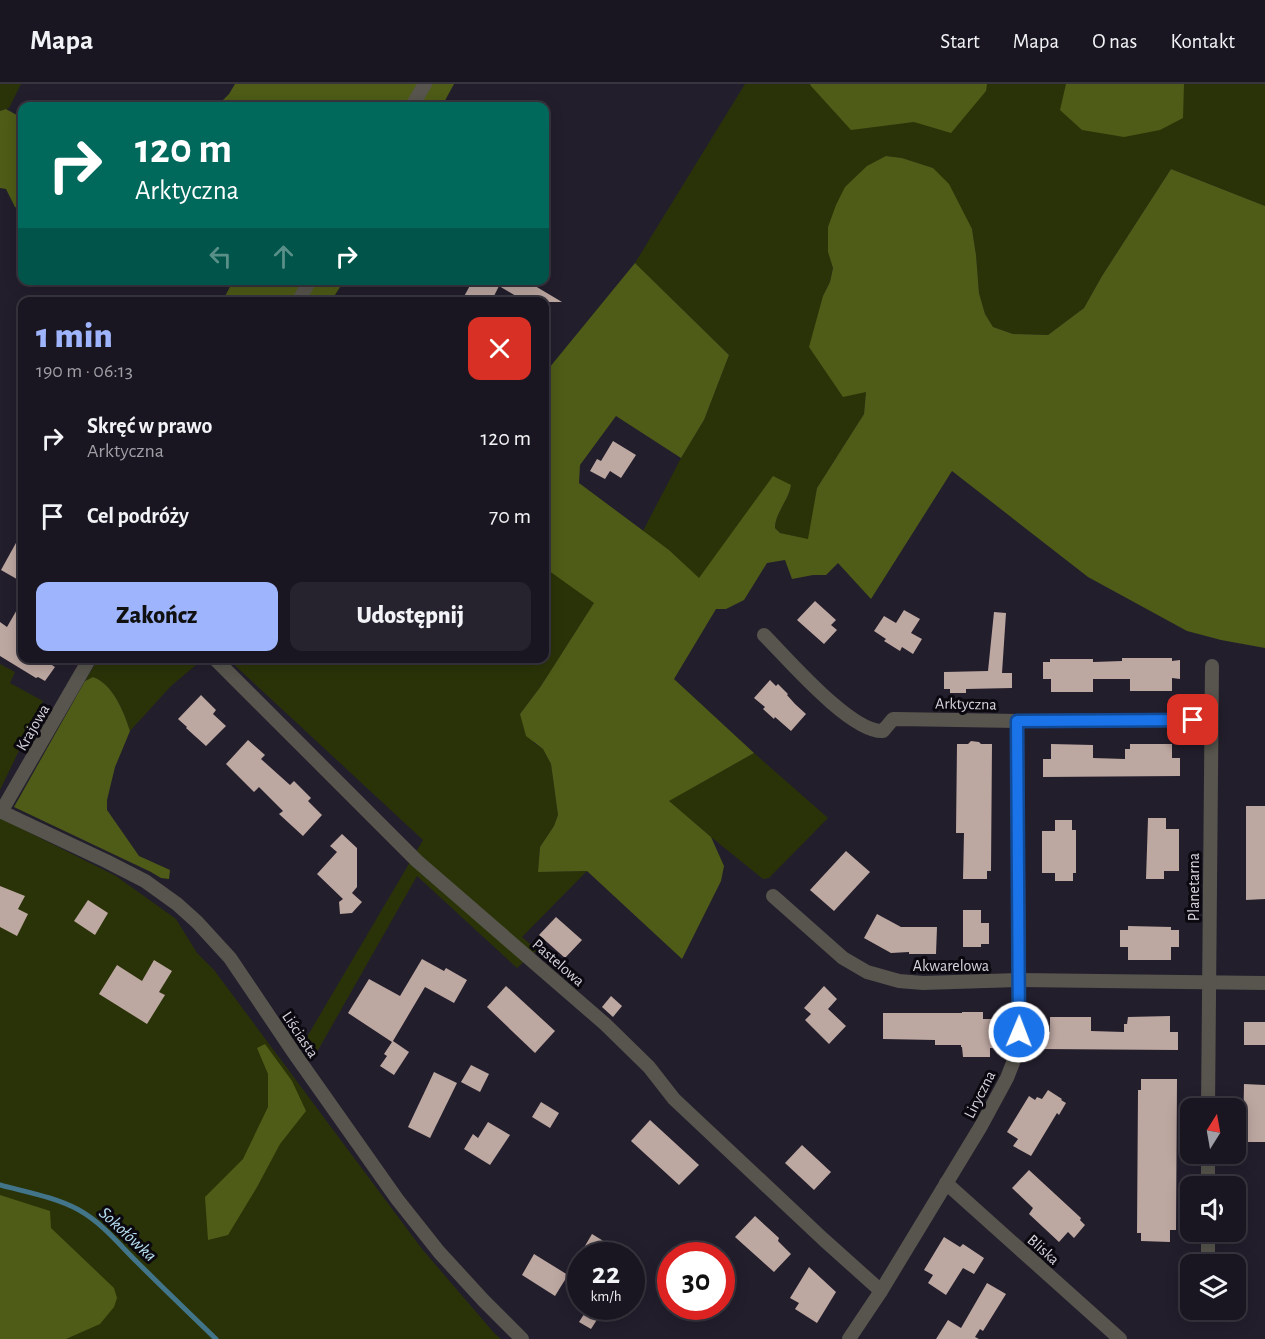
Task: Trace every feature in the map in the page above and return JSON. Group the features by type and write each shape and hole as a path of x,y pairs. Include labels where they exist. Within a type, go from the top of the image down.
{"street":[{"path":"414,102 425,84"},
{"name":"Arktyczna","path":"764,634 833,704 876,731 883,731 893,719 897,718 1017,721 1211,720"},
{"name":"Krajowa","path":"1,812 87,663"},
{"name":"Pastelowa","path":"219,663 417,861 604,1024 649,1067 674,1099 881,1291"},
{"name":"Planetarna","path":"1208,1098 1212,666"},
{"name":"Liryczna","path":"849,1339 881,1291 981,1126 1014,1060 1019,1032 1017,721"},
{"name":"Liściasta","path":"1,812 145,881 197,922 230,958 397,1199 447,1260 522,1339"},
{"name":"Akwarelowa","path":"773,896 843,958 867,972 899,981 923,983 1019,980 1265,983"},
{"name":"Bliska","path":"946,1183 1120,1339"}],"green space":[{"path":"0,84 21,84 9,108 0,111"},
{"path":"235,84 422,84 411,102 221,102"},
{"path":"429,84 454,84 444,102 418,102"},
{"path":"745,84 1265,84 1265,206 1171,169 1084,308 1048,335 1013,334 993,327 985,314 979,293 972,229 933,168 902,158 886,156 828,252 833,267 830,282 823,297 866,392 864,414 817,488 809,540 780,533 775,528 777,517 791,485 699,579 669,550 643,531 681,458 704,420 729,355 635,263"},
{"path":"810,84 987,84 986,91 951,133 914,122 851,130"},
{"path":"1066,84 1184,84 1183,118 1160,130 1124,137 1082,130 1060,110"},
{"path":"6,109 18,116 18,209 6,189 0,188 0,111"},
{"path":"886,156 902,158 933,168 949,184 972,229 979,293 985,314 993,327 1013,334 1048,335 1084,308 1171,169 1265,206 1265,648 1187,631 1088,577 952,471 871,599 838,563 826,575 792,579 785,560 767,563 744,600 726,609 716,609 674,679 754,753 669,801 711,837 724,866 721,881 682,959 587,871 538,872 540,847 554,826 558,815 551,764 543,749 526,736 520,714 541,686 594,603 549,571 549,368 635,263 729,355 704,420 681,458 616,416 580,465 579,483 669,550 699,578 773,476 791,485 777,517 775,528 780,533 808,539 817,488 864,414 866,392 843,397 809,347 833,268 828,252 828,227 845,187 867,166"},
{"path":"231,285 304,285 296,297 225,297"},
{"path":"312,285 341,285 334,297 305,297"},
{"path":"549,571 595,602 541,686 520,714 534,743 543,749 551,764 558,815 554,826 540,847 538,872 587,871 522,937 537,950 517,968 417,876 313,1059 304,1042 423,840 232,663 549,663"},
{"path":"96,663 194,663 196,665 171,686 130,731 121,707 112,692 93,677 85,681"},
{"path":"0,664 15,672 10,683 43,701 0,790"},
{"path":"93,677 112,692 121,707 130,731 115,767 107,800 107,810 139,856 170,870 169,879 161,878 14,807 85,681"},
{"path":"754,753 828,818 769,878 763,879 668,801"},
{"path":"0,818 116,876 176,919 197,953 214,970 422,1249 501,1339 0,1339"},
{"path":"265,1044 292,1081 306,1111 280,1144 228,1235 208,1240 205,1197 243,1159 268,1107 268,1074 257,1048"},
{"path":"0,1195 50,1211 51,1228 114,1288 117,1298 114,1307 100,1324 66,1339 0,1339"}],"building":[{"path":"470,285 533,285 562,302 549,302 549,297 518,297 499,286 494,297 464,297"},
{"path":"613,441 636,455 621,478 610,471 605,479 590,471 597,459 601,461"},
{"path":"18,539 18,580 1,570"},
{"path":"815,601 836,620 831,625 837,630 824,644 797,620"},
{"path":"18,608 18,663 49,663 55,667 45,681 0,656 0,622 7,627"},
{"path":"904,610 920,619 911,633 922,639 913,654 902,647 900,651 884,641 886,639 874,631 884,616 896,623"},
{"path":"994,612 1006,613 1002,673 1012,673 1012,688 966,689 966,693 950,693 950,689 944,689 944,672 988,671"},
{"path":"1122,658 1180,660 1180,679 1172,678 1172,691 1130,691 1130,679 1093,679 1093,692 1051,692 1051,679 1043,679 1043,662 1050,662 1050,659 1093,659 1093,662 1122,661"},
{"path":"770,680 776,686 778,684 806,714 791,731 775,717 774,719 754,698"},
{"path":"201,695 216,710 213,714 226,726 206,746 178,719"},
{"path":"248,740 265,755 261,759 290,785 294,781 311,798 308,801 322,815 303,836 279,814 283,811 259,787 254,792 226,764"},
{"path":"971,741 992,744 991,871 987,871 987,879 963,879 964,833 956,833 957,744 968,744"},
{"path":"1051,744 1093,745 1093,758 1125,759 1125,749 1130,749 1130,744 1172,744 1172,758 1180,758 1180,776 1043,777 1043,759 1051,759"},
{"path":"1246,806 1265,806 1265,899 1246,900"},
{"path":"1148,818 1166,818 1166,829 1179,829 1179,871 1164,871 1164,879 1146,879"},
{"path":"1055,820 1072,820 1072,830 1076,830 1076,873 1073,873 1073,881 1055,881 1055,873 1042,873 1042,831 1055,831"},
{"path":"342,834 357,848 357,887 352,893 362,902 352,913 340,914 339,902 343,899 317,874 337,852 330,846"},
{"path":"846,851 870,872 834,911 810,890"},
{"path":"0,886 25,896 18,909 28,914 17,936 0,927"},
{"path":"88,900 108,913 95,935 74,921"},
{"path":"963,910 981,910 981,923 989,923 989,944 981,944 981,947 963,947"},
{"path":"877,914 901,927 937,927 936,954 891,953 864,938"},
{"path":"556,917 582,940 565,958 539,935"},
{"path":"1128,926 1171,927 1171,930 1179,930 1179,947 1171,947 1171,960 1128,960 1128,947 1120,947 1120,930 1128,930"},
{"path":"422,959 444,971 446,968 467,980 454,1003 425,987 393,1041 409,1052 394,1075 380,1066 392,1042 348,1013 369,979 400,996"},
{"path":"154,960 172,971 159,992 165,995 147,1024 99,994 117,965 142,981"},
{"path":"506,986 555,1031 535,1053 487,1007"},
{"path":"824,986 837,999 828,1009 846,1026 829,1044 805,1020 811,1014 804,1008"},
{"path":"611,996 622,1006 613,1017 602,1007"},
{"path":"983,1012 983,1019 993,1019 993,1048 990,1048 990,1057 963,1057 961,1045 935,1045 935,1040 883,1039 883,1013"},
{"path":"1170,1016 1170,1032 1178,1032 1178,1050 1041,1049 1041,1032 1050,1032 1050,1017 1091,1017 1091,1031 1124,1032 1124,1024 1127,1024 1128,1017"},
{"path":"1244,1022 1265,1022 1265,1045 1244,1045"},
{"path":"471,1065 489,1074 480,1092 461,1082"},
{"path":"434,1072 457,1083 430,1138 408,1127"},
{"path":"1141,1079 1177,1079 1176,1230 1170,1230 1170,1242 1141,1241 1141,1233 1137,1233 1138,1090 1141,1090"},
{"path":"1244,1084 1265,1085 1265,1142 1246,1142 1246,1098 1244,1098"},
{"path":"1048,1090 1066,1103 1059,1115 1057,1113 1031,1156 1013,1146 1018,1139 1007,1132 1029,1096 1035,1100 1037,1097 1042,1099"},
{"path":"541,1102 559,1113 550,1128 532,1117"},
{"path":"650,1120 699,1165 679,1185 631,1141"},
{"path":"488,1122 510,1135 490,1165 464,1149 473,1134 478,1138"},
{"path":"802,1145 831,1172 814,1190 785,1163"},
{"path":"1029,1170 1081,1218 1080,1220 1085,1225 1074,1238 1068,1232 1059,1242 1029,1214 1033,1208 1012,1188"},
{"path":"755,1216 779,1238 778,1241 791,1254 774,1272 735,1237"},
{"path":"592,1234 605,1242 587,1242"},
{"path":"944,1237 960,1247 963,1244 984,1258 974,1274 963,1268 946,1295 928,1283 933,1275 924,1270"},
{"path":"534,1254 567,1274 567,1277 555,1296 522,1275"},
{"path":"809,1267 836,1292 817,1323 795,1309 799,1303 790,1298"},
{"path":"987,1283 1006,1294 983,1331 980,1329 975,1337 979,1339 936,1339 948,1320 961,1328"},
{"path":"580,1320 597,1320 591,1329 579,1322"}],"waterway":[{"name":"Sokołówka","path":"0,1185 40,1195 87,1215 110,1234 216,1339"}],"route":[{"path":"1019,1032 1017,721 1193,720"}]}
